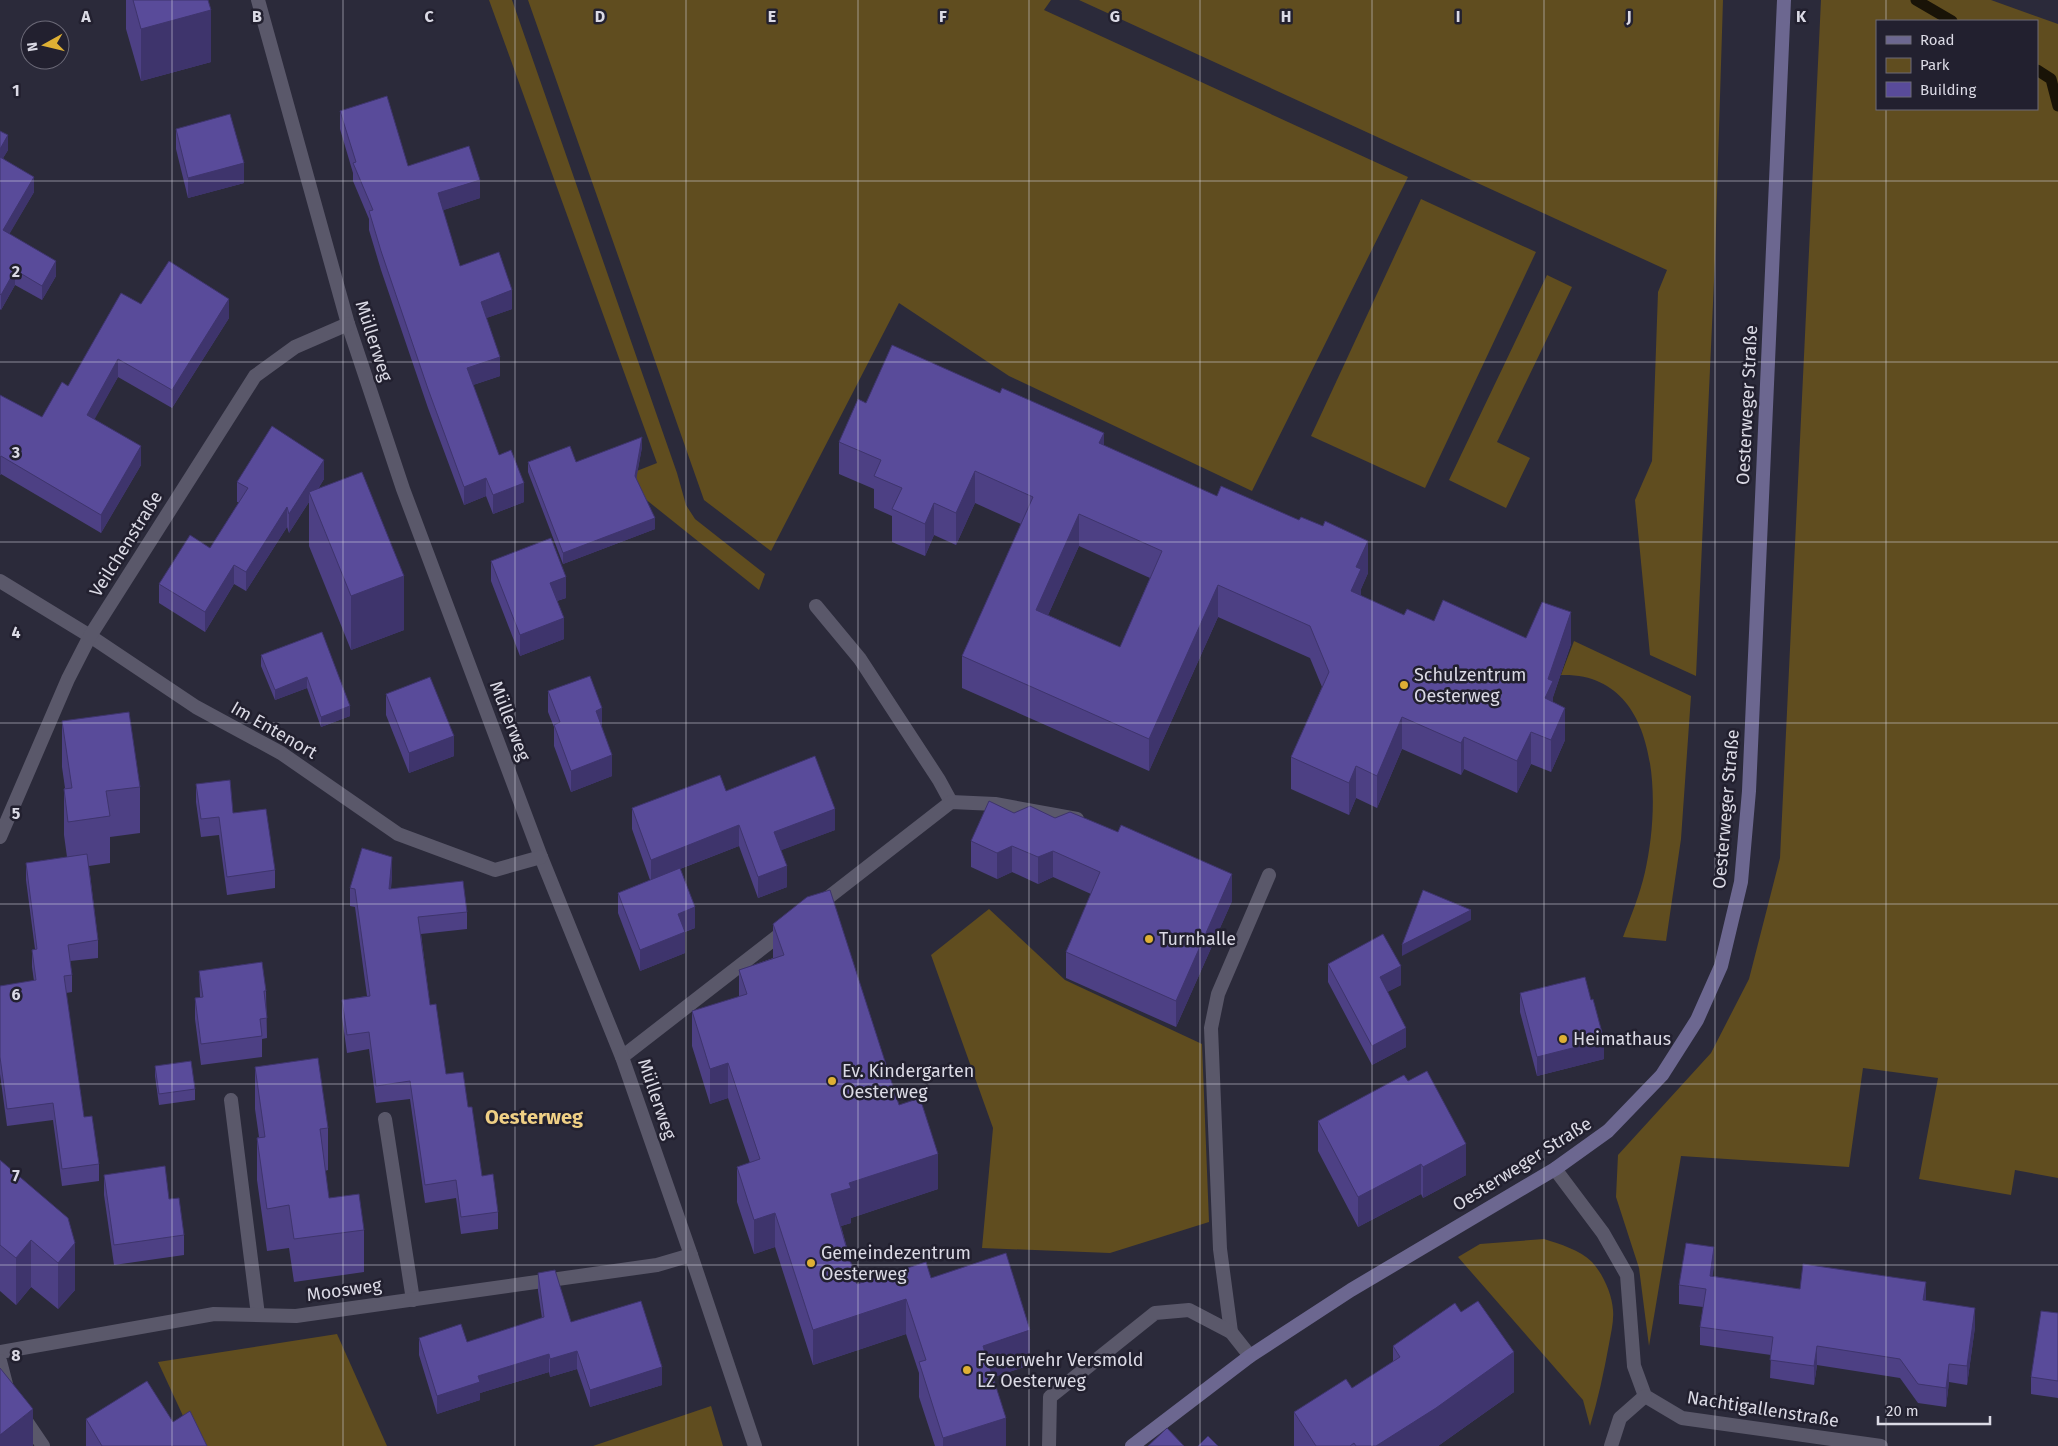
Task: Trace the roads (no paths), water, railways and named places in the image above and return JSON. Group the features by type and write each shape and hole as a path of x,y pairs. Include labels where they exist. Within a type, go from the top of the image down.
{"main road":[{"name":"Oesterweger Straße","path":"1132,1446 1250,1356 1351,1290 1555,1169 1608,1131 1662,1075 1697,1020 1721,966 1741,882 1749,791 1784,0"}],"street":[{"name":"Müllerweg","path":"258,0 348,324 403,489 542,857 622,1057 755,1446"},
{"name":"Veilchenstraße","path":"0,837 68,679 90,636 255,376 294,347 348,324"},
{"name":"Im Entenort","path":"0,581 90,636 196,707 282,752 398,834 495,870 542,857"},
{"path":"816,606 860,659 939,780 951,802"},
{"path":"622,1057 951,802 995,804 1082,820"},
{"path":"1231,1332 1220,1249 1211,1028 1218,994 1268,875"},
{"path":"231,1100 258,1316"},
{"path":"385,1119 413,1300"},
{"path":"1555,1169 1603,1234 1627,1275 1634,1366 1645,1396 1620,1418 1611,1446"},
{"name":"Moosweg","path":"0,1352 214,1314 296,1316 657,1265 691,1255"},
{"path":"1049,1446 1050,1397 1155,1313 1189,1310 1231,1332 1250,1356"},
{"path":"0,1361 9,1396 43,1446"},
{"name":"Nachtigallenstraße","path":"1645,1396 1682,1418 1881,1446"}],"waterway":[{"path":"1916,0 1950,20"},
{"path":"2038,71 2051,79 2058,106"}],"place":[{"name":"Schulzentrum Oesterweg","path":"1404,685"},
{"name":"Turnhalle","path":"1149,939"},
{"name":"Heimathaus","path":"1563,1039"},
{"name":"Ev. Kindergarten Oesterweg","path":"832,1081"},
{"name":"Gemeindezentrum Oesterweg","path":"811,1263"},
{"name":"Feuerwehr Versmold LZ Oesterweg","path":"967,1370"}],"district":[{"name":"Oesterweg","path":"534,1117"}]}
